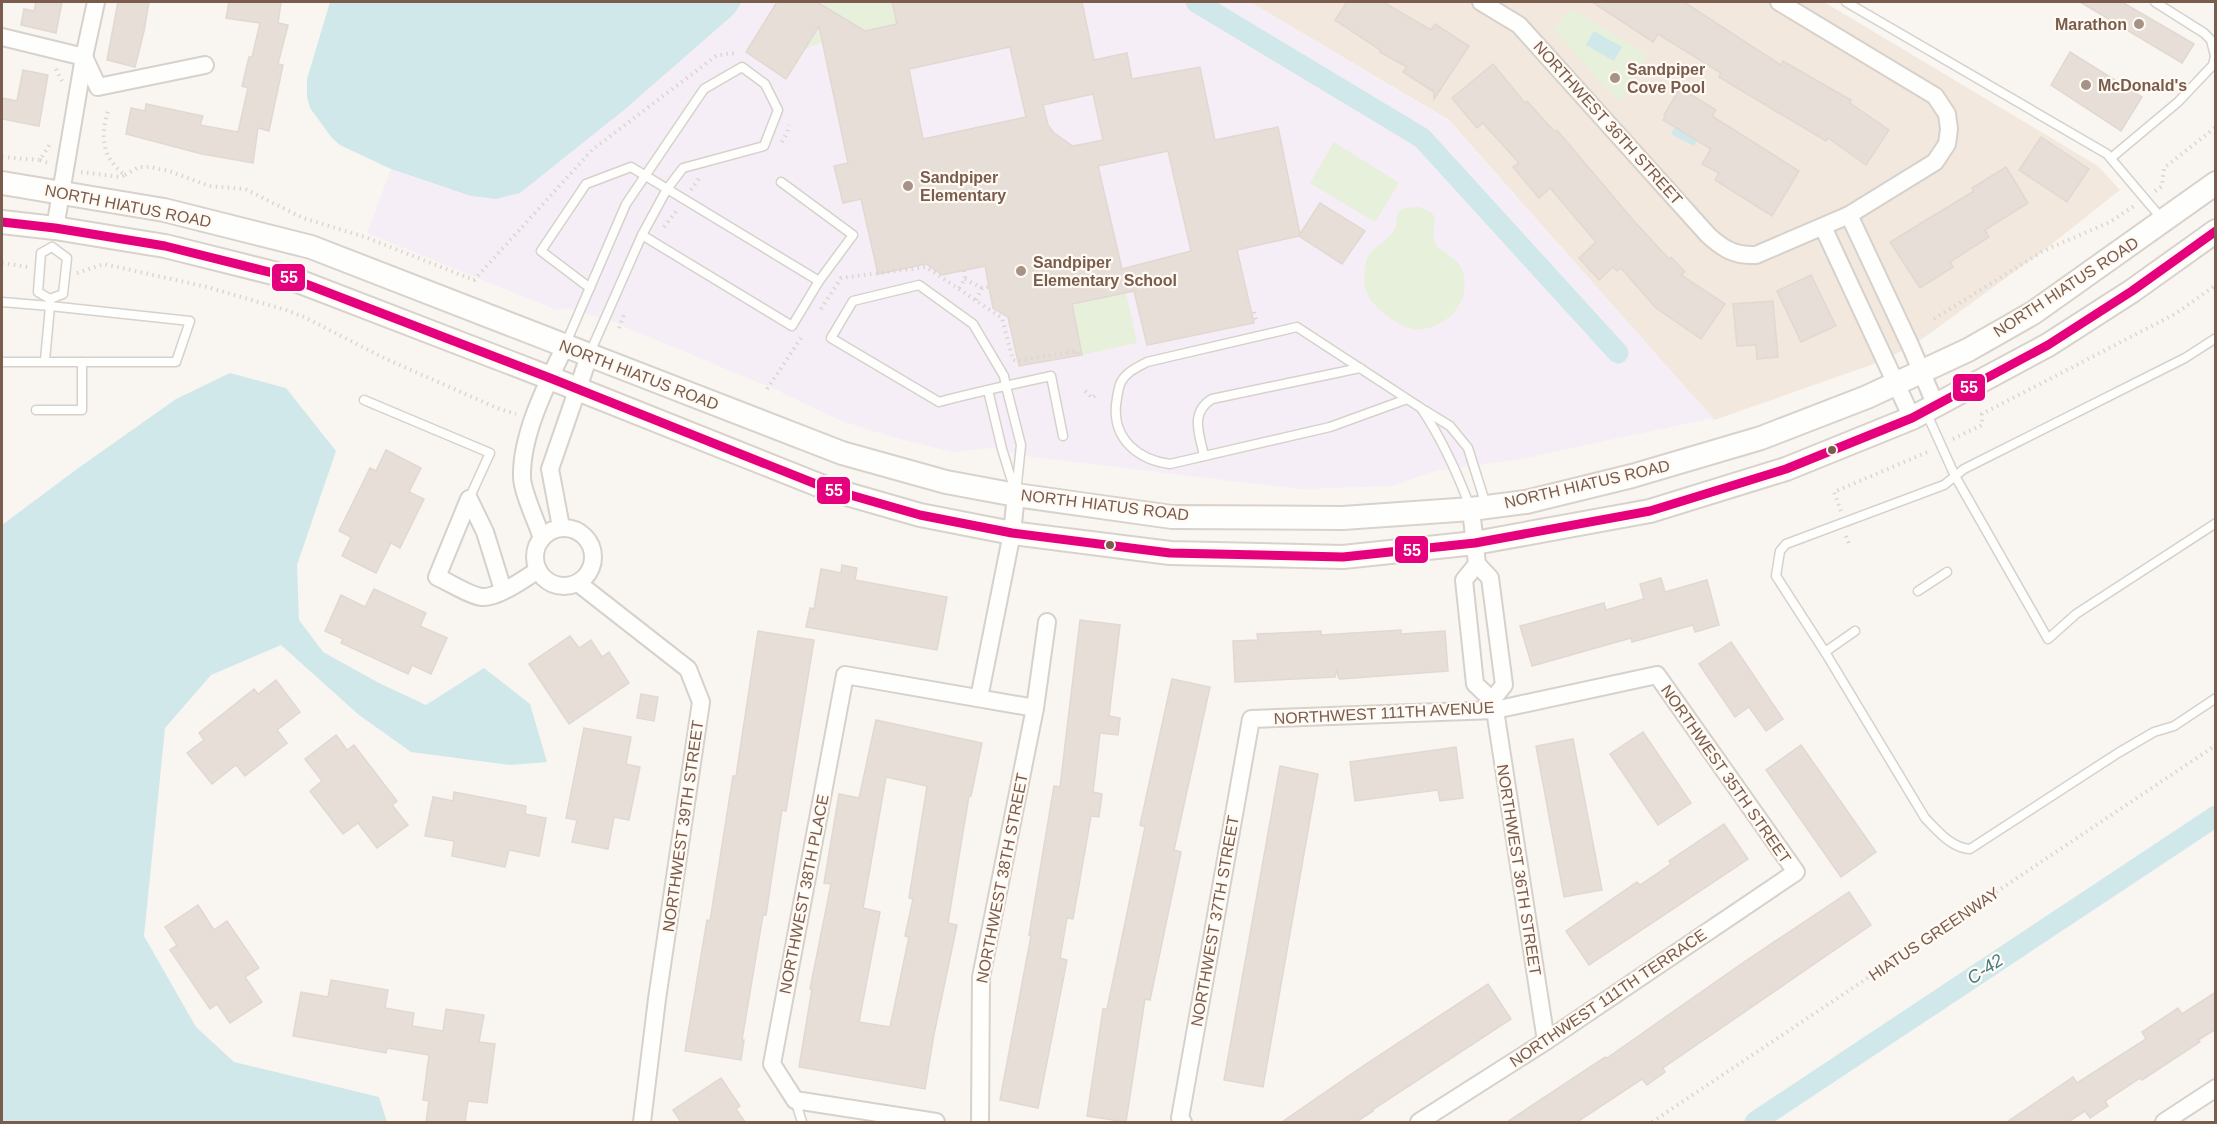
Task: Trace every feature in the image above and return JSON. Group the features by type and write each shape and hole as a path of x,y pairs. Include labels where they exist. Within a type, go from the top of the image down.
{"main road":[{"name":"NORTH HIATUS ROAD","path":"2,183 164,210 311,247 843,453 946,482 1016,495 1172,517 1343,518 1479,508 1526,502 1632,476 1761,438 1867,397 1968,350 2033,313 2216,183"},
{"name":"NORTH HIATUS ROAD","path":"2,222 53,237 165,246 285,276 826,488 920,515 1012,533 1170,553 1334,557 1476,554 1650,511 1786,469 1924,412 2048,345 2132,291 2216,231"}],"street":[{"path":"53,237 84,57 96,2"},
{"name":"NORTHWEST 36TH STREET","path":"1481,2 1519,25 1708,235 1730,252 1744,256 1756,255 1823,227"},
{"path":"1779,2 1926,90 1935,96 1947,114 1949,129 1947,144 1935,162 1849,215 1823,227 1896,384 1924,412"},
{"path":"2,37 84,57"},
{"path":"84,57 98,87 205,65"},
{"path":"1849,215 1921,372 1924,412"},
{"path":"542,538 522,478 525,446 550,378 565,346"},
{"path":"561,527 550,469 589,356"},
{"path":"522,478 552,481"},
{"path":"1016,495 1012,533 979,698 1035,708"},
{"path":"470,499 485,532 503,590"},
{"path":"470,499 437,577 480,597 493,596 538,570"},
{"path":"1479,508 1476,554 1491,578 1504,685 1493,705"},
{"path":"561,527 583,534 590,543 593,554 592,566 587,576 578,583 567,586 556,585 546,579 538,570 535,559 536,548 542,538 550,531 561,527"},
{"name":"NORTHWEST 36TH STREET","path":"1476,554 1464,580 1475,684 1493,705 1546,1041"},
{"name":"NORTHWEST 39TH STREET","path":"578,583 687,669 701,702 657,999 642,1122"},
{"name":"NORTHWEST 38TH STREET","path":"980,1122 981,977 1035,708 1047,622"},
{"name":"NORTHWEST 38TH PLACE","path":"795,1100 772,1064 845,675 979,698"},
{"name":"NORTHWEST 111TH AVENUE","path":"1251,719 1493,705 1657,675"},
{"name":"NORTHWEST 35TH STREET","path":"1657,675 1796,872"},
{"name":"NORTHWEST 37TH STREET","path":"1183,1122 1180,1118 1251,719"},
{"name":"NORTHWEST 111TH TERRACE","path":"1419,1122 1546,1041 1796,872"},
{"path":"2164,1122 2216,1088"},
{"path":"795,1100 936,1122"}],"lane":[{"path":"1846,2 2111,158 2164,221"},
{"path":"2111,158 2178,102 2213,65 2216,56 2211,40 2204,33 2155,2"},
{"path":"565,346 626,204 704,89 742,67 765,84 778,110 764,146 683,168 667,189 642,235 589,356"},
{"path":"590,288 541,251 586,184 631,167 819,281"},
{"path":"642,235 792,326 819,281 853,235 781,182"},
{"path":"53,237 67,258 63,294 50,302 38,292 41,253 53,237"},
{"path":"1016,495 1021,445 1006,386 1005,376 973,324 919,285 853,301 831,338 939,402 988,390 1006,386 1051,376 1063,436"},
{"path":"45,360 50,302"},
{"path":"2,303 50,302 190,321 176,362 45,360 2,362"},
{"path":"1407,399 1330,427 1170,464 1158,463 1137,454 1126,444 1118,429 1116,412 1121,382 1132,369 1147,362 1297,327 1450,426 1468,448 1479,508"},
{"path":"2216,338 2185,358 1964,469 1944,485 1786,544 1780,551 1776,576 1825,652 1925,818 1943,837 1962,849 1970,849 2118,753 2154,732 2174,726 2216,698"},
{"path":"36,410 82,410 82,362"},
{"path":"1204,456 1197,417 1203,406 1212,399 1360,368"},
{"path":"988,390 1016,495"},
{"path":"364,400 490,453 470,499"},
{"path":"1421,408 1479,508"},
{"path":"1924,412 1955,476 2048,639 2076,614 2216,523"},
{"path":"1918,591 1947,572"},
{"path":"1825,652 1854,631"},
{"path":"795,1100 802,1122"}],"path":[{"path":"65,169 120,177 139,167 149,167 169,171 209,186 245,189 303,218 365,237 474,280 592,150 716,56 740,54"},
{"path":"56,69 62,82 61,89"},
{"path":"109,108 103,133 105,149 115,167 125,175"},
{"path":"776,149 787,133 789,120"},
{"path":"1934,319 2043,251 2110,222 2145,199 2162,186 2164,168 2216,127"},
{"path":"2,157 40,160 51,141"},
{"path":"653,242 702,173"},
{"path":"2,263 40,268"},
{"path":"66,272 79,273 104,264 207,286 286,310 386,359 497,408 517,414"},
{"path":"816,315 841,278 921,267 929,269 998,314 1004,321 1013,360 1016,362 1077,351 1078,358"},
{"path":"959,288 965,279 964,270"},
{"path":"965,279 982,288 989,287"},
{"path":"1850,546 1842,522 1841,507 1834,492 1921,456 1982,425 1982,414 2175,314 2216,285"},
{"path":"976,300 982,288"},
{"path":"619,328 627,306"},
{"path":"1254,312 1256,320"},
{"path":"767,389 804,334"},
{"path":"1085,391 1092,398 1098,393"},
{"name":"HIATUS GREENWAY","path":"1652,1122 2216,745"}],"shaded area":[{"name":"Sandpiper Elementary School","path":"742,2 1250,2 1448,120 1713,418 1520,459 1436,471 1392,486 1300,489 1032,457 992,448 954,452 892,437 839,420 772,388 611,321 570,309 556,310 367,233 391,169 471,196 487,199 511,196 734,14"},
{"path":"1250,2 1824,2 2098,166 2120,190 2043,251 1911,347 1871,365 1714,420 1449,120"}],"green space":[{"path":"825,2 892,2 897,24 865,31 823,5"},
{"name":"Sandpiper Cove Pool","path":"1572,9 1648,55 1619,102 1553,29"},
{"path":"816,13 822,42 805,49 798,42"},
{"path":"1334,142 1399,183 1375,222 1310,183"},
{"path":"1417,207 1433,214 1435,242 1458,263 1463,272 1464,282 1462,300 1452,314 1446,320 1430,328 1422,329 1407,327 1387,316 1370,299 1364,282 1368,257 1393,232 1399,211 1404,208"},
{"path":"1126,293 1137,343 1082,355 1072,304"}],"water":[{"path":"330,2 742,2 734,14 624,110 520,193 496,199 471,196 391,169 340,145 332,138 310,108 307,97 307,79"},
{"path":"1594,31 1622,47 1614,61 1586,45"},
{"path":"1674,128 1698,139 1694,146 1671,134"},
{"path":"230,373 286,388 336,451 297,565 299,620 323,652 379,683 426,705 484,668 530,704 547,762 510,765 411,752 359,715 281,645 211,675 165,728 144,936 196,1027 234,1062 379,1097 387,1122 2,1122 2,525 176,399"}],"building":[{"path":"36,2 62,2 56,33 21,25 24,9 34,11"},
{"path":"118,2 149,2 135,67 107,60"},
{"path":"229,2 281,2 278,23 288,25 278,64 283,65 269,131 258,128 253,163 202,154 126,134 131,108 145,111 146,104 203,116 200,125 238,132 248,88 242,86 260,23 226,18"},
{"name":"Sandpiper Elementary","path":"777,2 817,2 865,31 897,24 892,2 1082,2 1094,60 1127,53 1132,79 1200,67 1215,140 1278,127 1300,234 1320,203 1365,231 1342,264 1299,236 1237,250 1254,323 1147,345 1134,291 1072,304 1082,355 1019,366 1008,317 993,308 985,266 942,275 926,264 878,274 861,199 843,203 834,166 848,163 819,26 786,79 746,52","holes":["1010,47 1026,117 923,139 909,69","1093,94 1103,140 1073,146 1054,133 1048,125 1043,105","1168,151 1191,251 1122,269 1098,166"]},
{"path":"1347,2 1383,2 1431,30 1435,24 1469,46 1434,99 1434,92 1403,72 1407,67 1380,52 1335,20"},
{"path":"1592,2 1684,2 1781,65 1783,61 1851,100 1850,103 1889,130 1866,165 1828,138 1826,141 1719,77 1721,73 1658,34 1653,42"},
{"name":"Marathon","path":"2080,2 2122,2 2194,44 2182,63"},
{"path":"2070,52 2142,97 2121,131 2051,85"},
{"path":"1493,64 1525,103 1527,101 1555,132 1557,130 1669,259 1671,257 1685,272 1681,275 1725,304 1701,339 1656,308 1621,268 1617,271 1613,267 1599,280 1579,258 1596,242 1550,188 1539,198 1513,167 1519,163 1483,123 1477,128 1452,98"},
{"path":"23,70 48,75 39,126 2,119 2,98 17,101"},
{"path":"1680,88 1716,110 1712,116 1799,171 1772,216 1715,180 1719,173 1702,164 1711,149 1663,120"},
{"path":"2041,137 2089,169 2067,202 2019,170"},
{"path":"2006,167 2028,203 1985,230 1989,237 1950,262 1953,267 1920,288 1890,242 1974,191 1972,188"},
{"path":"1811,275 1836,326 1801,342 1777,291"},
{"path":"1773,301 1778,357 1757,359 1756,345 1737,346 1733,304"},
{"path":"386,450 421,468 409,492 424,499 400,548 391,543 376,573 342,556 351,537 339,531 370,468 376,471"},
{"path":"842,565 857,568 855,580 947,597 937,650 806,627 810,608 814,609 821,569 841,573"},
{"path":"1661,578 1665,592 1707,580 1719,625 1695,632 1693,625 1632,642 1631,638 1532,666 1520,626 1604,603 1606,610 1644,599 1640,584"},
{"path":"374,589 426,613 420,626 447,638 431,674 412,665 408,674 341,643 343,639 325,631 341,595 365,607"},
{"path":"1080,620 1120,625 1109,716 1120,718 1118,735 1100,733 1093,792 1102,794 1099,817 1091,816 1073,919 1067,918 1060,958 1067,960 1038,1108 1000,1100 1031,936 1029,935 1054,786 1060,787"},
{"path":"1401,630 1401,634 1445,631 1448,671 1340,679 1337,669 1335,677 1235,682 1233,641 1258,640 1257,634 1321,631 1321,635"},
{"path":"758,631 814,640 786,811 782,810 766,915 763,915 742,1040 744,1040 741,1060 685,1051 707,920 710,921 733,776 736,776"},
{"path":"570,636 579,648 591,640 602,657 609,652 629,683 569,724 529,664"},
{"path":"1731,642 1783,719 1766,731 1749,707 1735,717 1699,664"},
{"path":"1172,679 1210,687 1174,850 1181,852 1150,1000 1145,999 1126,1122 1087,1116 1103,1009 1107,1009 1145,827 1140,825"},
{"path":"276,680 300,712 277,730 287,743 245,776 236,765 212,784 187,753 204,740 199,733 254,689 258,694"},
{"path":"641,694 658,697 654,721 637,718"},
{"path":"876,720 982,743 971,796 969,796 948,923 957,925 925,1089 799,1067 812,989 810,989 831,884 824,883 839,794 859,798","holes":["886,777 927,786 909,898 913,899 905,936 909,937 890,1027 859,1022 880,912 863,908"]},
{"path":"584,728 631,737 626,764 640,767 629,820 614,817 608,849 572,842 577,820 566,818"},
{"path":"1643,732 1691,803 1658,825 1610,754"},
{"path":"336,735 347,750 354,745 397,801 392,805 408,825 377,848 358,823 343,834 310,791 322,781 305,759"},
{"path":"1573,739 1602,890 1564,897 1536,746"},
{"path":"1801,745 1876,852 1841,877 1766,770"},
{"path":"1456,747 1463,798 1440,801 1438,790 1355,801 1350,762"},
{"path":"1280,766 1318,774 1263,1087 1224,1080"},
{"path":"454,792 526,806 525,814 546,818 539,856 509,850 505,867 452,856 454,841 425,836 433,797 453,801"},
{"path":"1724,824 1748,859 1589,965 1566,931 1637,882 1640,885 1671,864 1669,861"},
{"path":"1849,892 1871,925 1663,1068 1665,1072 1647,1085 1642,1079 1577,1122 1507,1122 1605,1057 1607,1058"},
{"path":"198,905 214,930 227,921 259,968 245,977 262,1002 230,1023 217,1004 210,1009 170,950 177,945 165,927"},
{"path":"331,980 388,990 385,1008 414,1013 412,1026 443,1031 446,1009 484,1015 479,1042 495,1044 487,1103 468,1101 465,1122 426,1122 429,1101 423,1100 429,1055 387,1048 386,1053 293,1036 301,992 328,997"},
{"path":"1488,984 1511,1019 1356,1122 1282,1122 1363,1066"},
{"path":"2216,992 2216,1029 2142,1080 2140,1078 2105,1101 2108,1106 2090,1118 2085,1111 2068,1122 2007,1122 2073,1077 2077,1083 2146,1039 2142,1032 2178,1008 2182,1014"},
{"path":"721,1078 740,1106 736,1109 745,1122 681,1122 673,1110"}],"waterway":[{"path":"1196,2 1422,138 1618,353"},
{"name":"C-42","path":"1755,1122 2216,816"}],"transit line":[{"name":"55","path":"2,222 165,246 285,276 826,488 920,515 1012,533 1170,553 1343,557 1475,543 1650,511 1786,469 1912,418 2048,345 2132,291 2216,231"}],"place":[{"name":"Marathon","path":"2139,24"},
{"name":"Sandpiper Cove Pool","path":"1615,78"},
{"name":"McDonald's","path":"2086,85"},
{"name":"Sandpiper Elementary","path":"908,186"},
{"name":"Sandpiper Elementary School","path":"1021,271"}]}
